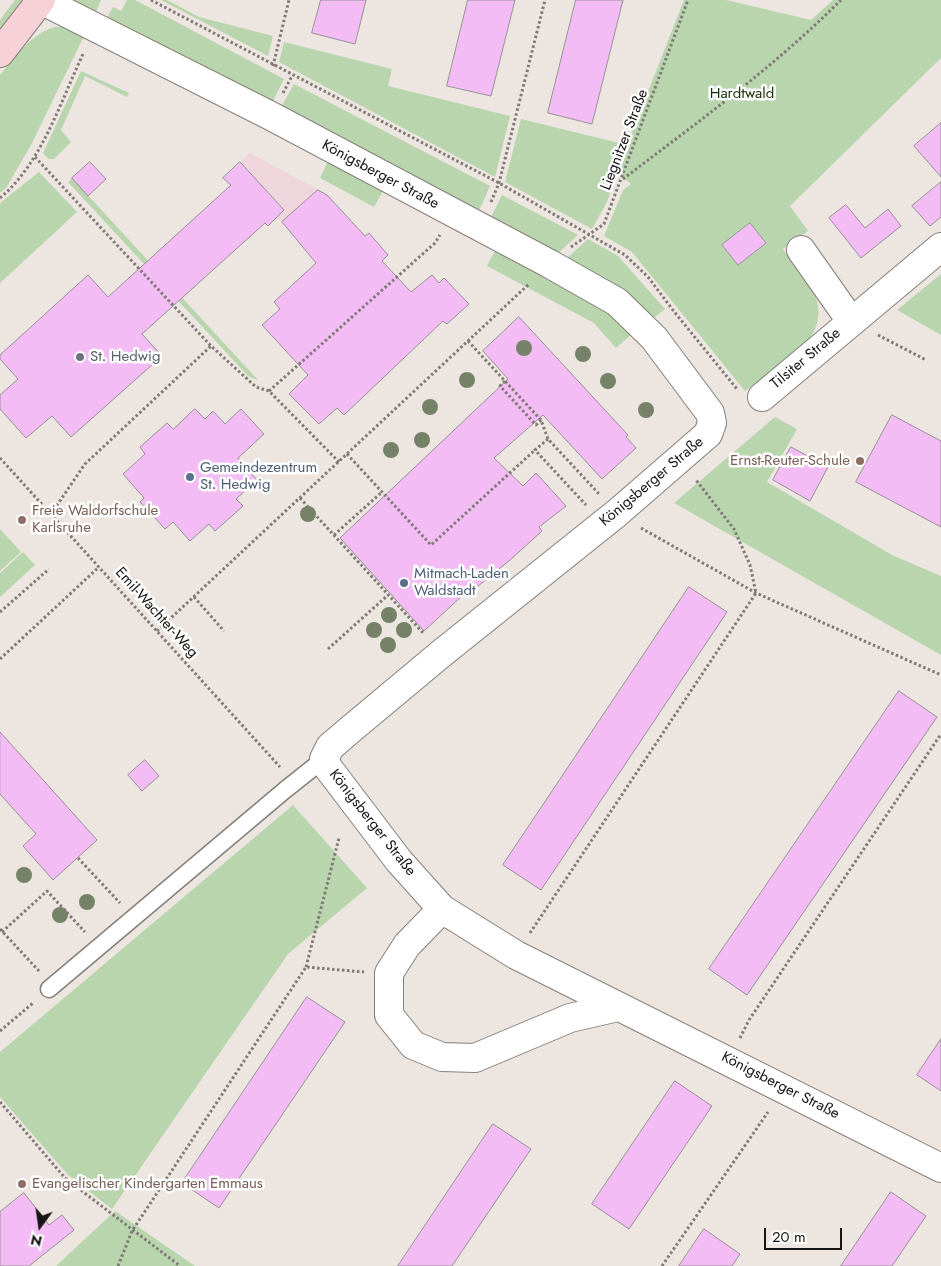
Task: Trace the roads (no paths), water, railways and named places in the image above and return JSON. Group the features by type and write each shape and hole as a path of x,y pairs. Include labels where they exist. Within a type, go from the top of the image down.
{"street":[{"name":"Königsberger Straße","path":"41,0 96,26 271,116 550,264 617,302 654,338 710,413 712,423 708,434 682,459 608,504 442,653 330,747 324,759 329,769 399,861 442,909 516,955 618,1007 729,1060 941,1168"},
{"path":"0,53 41,0"},
{"name":"Tilsiter Straße","path":"750,394 851,321 941,247"},
{"name":"Tilsiter Straße","path":"801,250 851,321"},
{"path":"442,909 407,944 389,973 390,1015 414,1045 442,1057 475,1058 570,1018 618,1007"}],"lane":[{"path":"51,988 324,759"}],"place":[{"name":"St. Hedwig","path":"80,357"},
{"name":"Ernst-Reuter-Schule","path":"860,461"},
{"name":"Gemeindezentrum St. Hedwig","path":"190,477"},
{"name":"Freie Waldorfschule Karlsruhe","path":"22,520"},
{"name":"Mitmach-Laden Waldstadt","path":"404,583"},
{"name":"Evangelischer Kindergarten Emmaus","path":"22,1184"}],"park label":[{"name":"Hardtwald","path":"742,94"}]}
